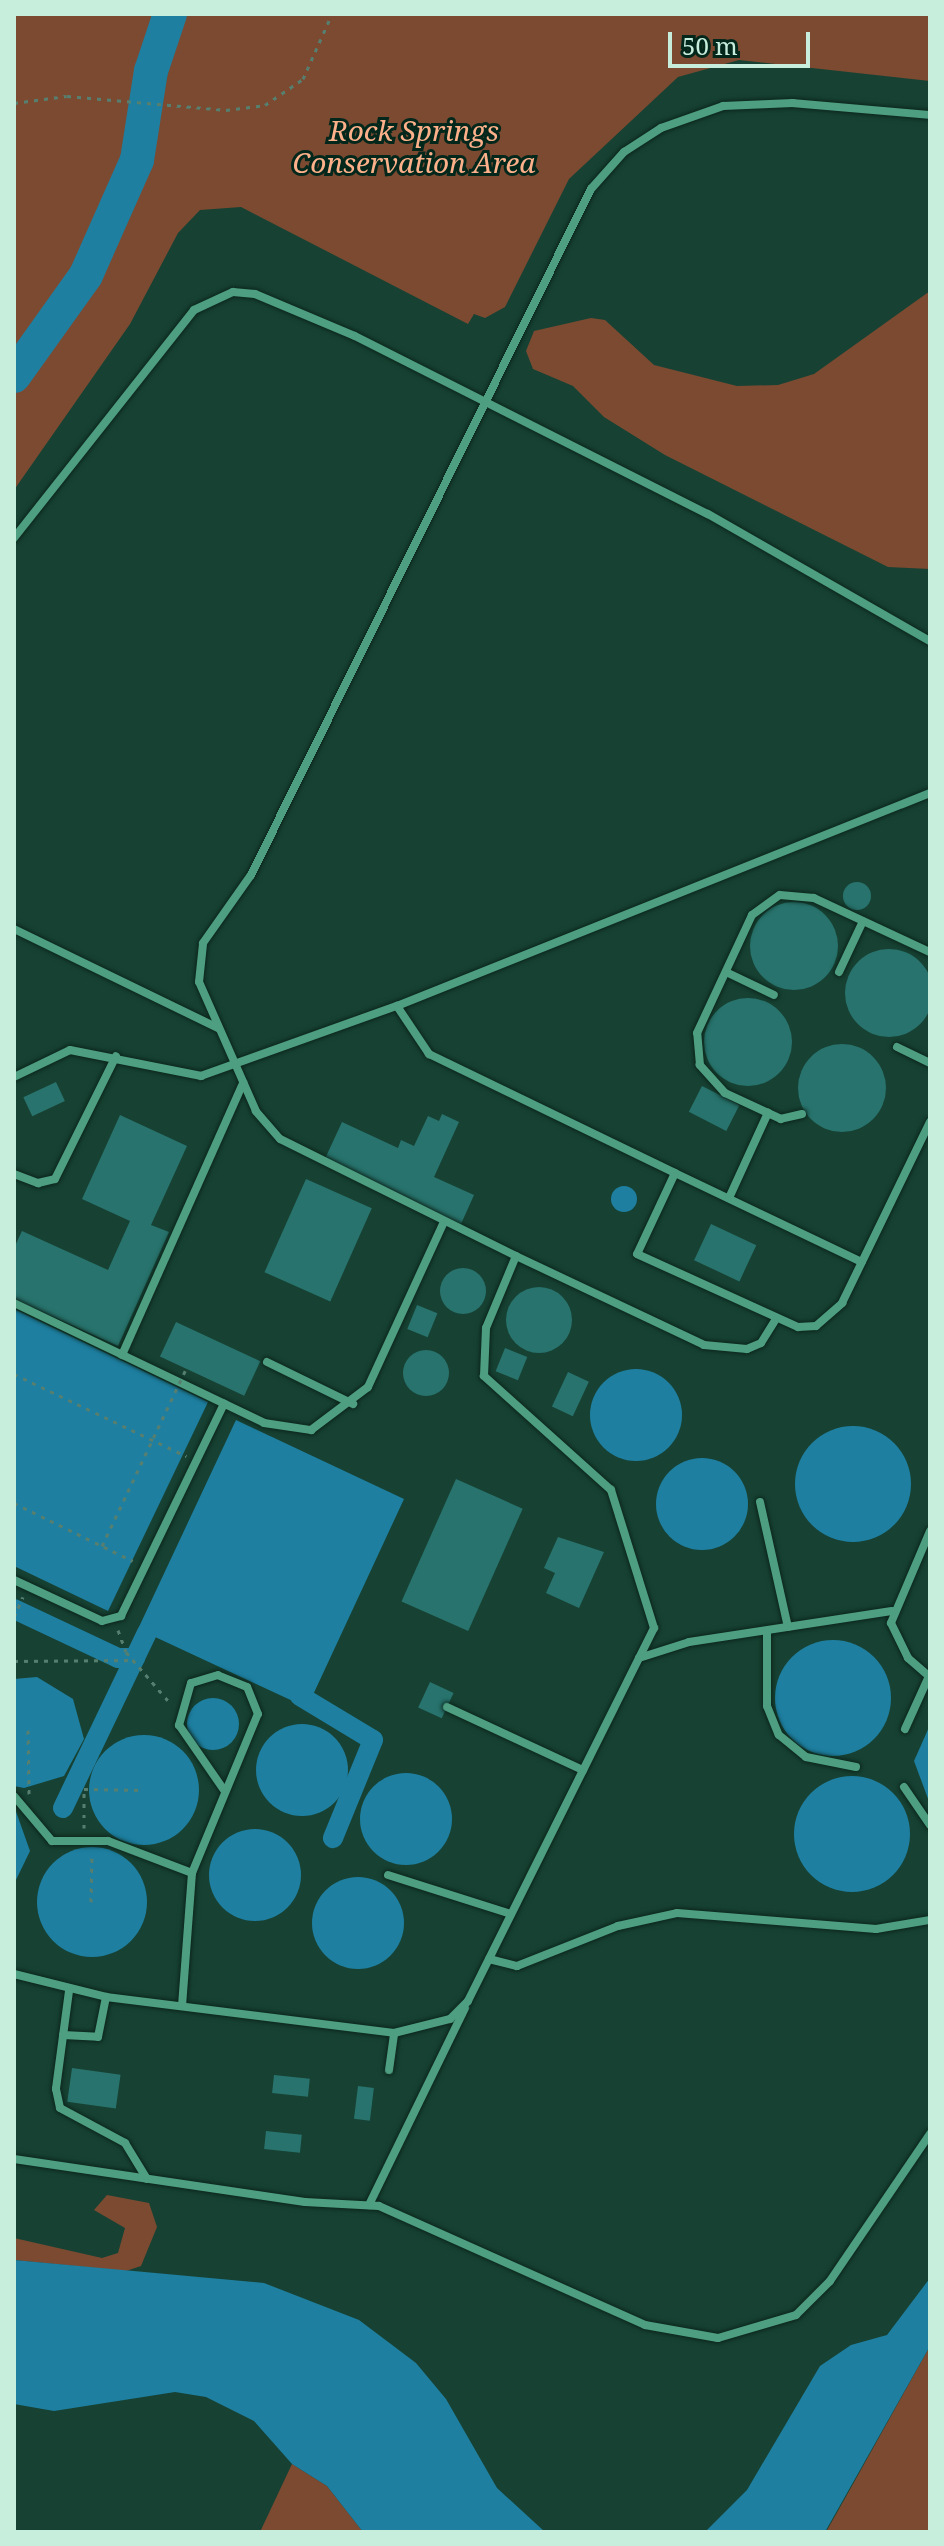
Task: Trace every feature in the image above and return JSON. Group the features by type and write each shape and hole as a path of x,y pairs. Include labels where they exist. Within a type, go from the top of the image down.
{"lane":[{"path":"775,1321 761,1343 747,1349 704,1345 299,1153 256,1111 243,1083 199,982 203,943 251,875 483,400 591,189 624,152 661,128 723,106 793,103 930,115"},
{"path":"14,538 194,310 211,299 255,294 295,308 708,514 930,641"},
{"path":"14,1077 70,1050 116,1056 178,1075 235,1064 397,1006 930,793"},
{"path":"802,1114 788,1121 725,1093 700,1065 697,1033 752,915 780,895 814,898 930,952"},
{"path":"839,972 863,921"},
{"path":"14,929 220,1029"},
{"path":"726,972 774,995"},
{"path":"397,1006 429,1054 862,1262"},
{"path":"897,1047 930,1063"},
{"path":"14,1174 38,1183 55,1179 116,1056"},
{"path":"122,1355 243,1083"},
{"path":"729,1198 768,1113"},
{"path":"675,1173 637,1254 775,1321 816,1326 831,1317 862,1262 930,1122"},
{"path":"14,1303 287,1431 311,1430 353,1404 381,1364 444,1222"},
{"path":"369,2205 639,1658 655,1617 611,1490 484,1376 486,1328 516,1256"},
{"path":"267,1362 353,1404"},
{"path":"14,1580 114,1621 128,1607 224,1404"},
{"path":"760,1502 788,1627"},
{"path":"905,1729 929,1677 899,1646 892,1611 930,1531"},
{"path":"639,1658 788,1627 892,1611"},
{"path":"767,1631 767,1706 779,1735 806,1757 856,1767"},
{"path":"182,2006 192,1873 224,1790 253,1732 255,1699 233,1679 204,1677 183,1694 179,1713 186,1741 224,1790"},
{"path":"447,1707 583,1770"},
{"path":"904,1787 930,1825"},
{"path":"14,1796 43,1836 63,1844 84,1839 192,1873"},
{"path":"388,1875 511,1914"},
{"path":"489,1959 517,1966 618,1926 677,1913 876,1929 930,1920"},
{"path":"14,1974 69,1991 106,1997 394,2033 450,2019 468,2001"},
{"path":"69,1991 63,2035 60,2108 125,2143 147,2179"},
{"path":"63,2035 98,2037 106,1997"},
{"path":"389,2070 394,2033"},
{"path":"14,2159 147,2179 369,2205 645,2325 718,2338 796,2315 830,2281 930,2134"}],"path":[{"path":"14,103 103,98 198,109 246,109 280,98 311,66 332,14"},
{"path":"102,1546 186,1369"},
{"path":"14,1374 183,1455"},
{"path":"14,1503 132,1560"},
{"path":"14,1616 19,1605"},
{"path":"114,1621 126,1652 179,1713"},
{"path":"14,1661 128,1664 133,1660"},
{"path":"28,1730 29,1788"},
{"path":"84,1839 89,1789 144,1790"},
{"path":"91,1902 92,1846"}],"green space":[{"name":"Rock Springs Conservation Area","path":"14,14 930,14 930,81 739,60 678,77 569,179 505,307 485,318 474,314 468,324 241,207 200,210 178,233 130,324 14,490"},
{"path":"930,291 930,569 888,567 665,455 604,417 573,386 533,369 526,351 534,331 591,318 605,320 654,365 737,386 778,385 814,374"},
{"path":"107,2195 149,2203 157,2227 141,2266 126,2271 14,2260 14,2238 102,2258 118,2253 125,2228 94,2210"},
{"path":"930,2346 930,2532 826,2532 848,2493"},
{"path":"292,2464 327,2486 363,2532 260,2532"}],"water":[{"path":"624,1186 633,1190 637,1199 633,1208 624,1212 615,1208 611,1199 615,1190"},
{"path":"14,1309 208,1402 108,1611 14,1566"},
{"path":"636,1369 653,1373 668,1383 678,1398 682,1415 678,1432 668,1447 653,1457 636,1461 619,1457 604,1447 594,1432 590,1415 594,1398 604,1383 619,1373"},
{"path":"236,1420 404,1499 312,1697 302,1693 297,1703 138,1629"},
{"path":"853,1426 875,1431 894,1443 906,1462 911,1484 906,1506 894,1525 875,1537 853,1542 831,1537 812,1525 800,1506 795,1484 800,1462 812,1443 831,1431"},
{"path":"702,1458 719,1462 734,1472 744,1487 748,1504 744,1521 734,1536 719,1546 702,1550 685,1546 670,1536 660,1521 656,1504 660,1487 670,1472 685,1462"},
{"path":"833,1640 855,1645 874,1657 886,1676 891,1698 886,1720 874,1739 855,1751 833,1756 811,1751 792,1739 780,1720 775,1698 780,1676 792,1657 811,1645"},
{"path":"37,1677 73,1699 84,1739 64,1776 24,1788 14,1786 14,1679"},
{"path":"213,1698 231,1706 239,1724 231,1742 213,1750 195,1742 187,1724 195,1706"},
{"path":"302,1724 319,1728 334,1738 344,1753 348,1770 344,1787 334,1802 319,1812 302,1816 285,1812 270,1802 260,1787 256,1770 260,1753 270,1738 285,1728"},
{"path":"930,1725 930,1804 914,1761"},
{"path":"144,1735 165,1739 183,1751 195,1769 199,1790 195,1811 183,1829 165,1841 144,1845 123,1841 105,1829 93,1811 89,1790 93,1769 105,1751 123,1739"},
{"path":"406,1773 423,1777 438,1787 448,1802 452,1819 448,1836 438,1851 423,1861 406,1865 389,1861 374,1851 364,1836 360,1819 364,1802 374,1787 389,1777"},
{"path":"852,1776 874,1781 893,1793 905,1812 910,1834 905,1856 893,1875 874,1887 852,1892 830,1887 811,1875 799,1856 794,1834 799,1812 811,1793 830,1781"},
{"path":"14,1806 30,1851 14,1884"},
{"path":"255,1829 272,1833 287,1843 297,1858 301,1875 297,1892 287,1907 272,1917 255,1921 238,1917 223,1907 213,1892 209,1875 213,1858 223,1843 238,1833"},
{"path":"92,1847 113,1851 131,1863 143,1881 147,1902 143,1923 131,1941 113,1953 92,1957 71,1953 53,1941 41,1923 37,1902 41,1881 53,1863 71,1851"},
{"path":"358,1877 375,1881 390,1891 400,1906 404,1923 400,1940 390,1955 375,1965 358,1969 341,1965 326,1955 316,1940 312,1923 316,1906 326,1891 341,1881"},
{"path":"14,2260 264,2283 359,2320 416,2363 446,2399 497,2488 545,2532 363,2532 327,2486 292,2464 254,2421 206,2397 175,2392 54,2411 14,2404"},
{"path":"930,2278 930,2346 825,2532 705,2532 747,2490 820,2366 851,2345 887,2335"}],"building":[{"path":"857,882 867,886 871,896 867,906 857,910 847,906 843,896 847,886"},
{"path":"794,902 811,905 825,915 835,929 838,946 835,963 825,977 811,987 794,990 777,987 763,977 753,963 750,946 753,929 763,915 777,905"},
{"path":"889,949 906,953 920,962 929,976 933,993 929,1010 920,1024 906,1033 889,1037 872,1033 858,1024 849,1010 845,993 849,976 858,962 872,953"},
{"path":"748,998 765,1001 779,1011 789,1025 792,1042 789,1059 779,1073 765,1083 748,1086 731,1083 717,1073 707,1059 704,1042 707,1025 717,1011 731,1001"},
{"path":"842,1044 859,1047 873,1057 883,1071 886,1088 883,1105 873,1119 859,1129 842,1132 825,1129 811,1119 801,1105 798,1088 801,1071 811,1057 825,1047"},
{"path":"56,1082 65,1101 32,1116 23,1097"},
{"path":"702,1086 739,1105 726,1131 689,1112"},
{"path":"442,1114 459,1122 434,1177 474,1195 461,1224 324,1161 342,1122 398,1148 401,1140 414,1146 428,1116 439,1121"},
{"path":"120,1115 187,1146 151,1225 169,1232 118,1346 14,1299 14,1248 22,1231 108,1270 130,1221 82,1199"},
{"path":"306,1179 372,1208 330,1301 265,1272"},
{"path":"711,1224 756,1245 739,1281 694,1260"},
{"path":"463,1268 479,1275 486,1291 479,1307 463,1314 447,1307 440,1291 447,1275"},
{"path":"539,1287 552,1290 562,1297 569,1307 572,1320 569,1333 562,1343 552,1350 539,1353 526,1350 516,1343 509,1333 506,1320 509,1307 516,1297 526,1290"},
{"path":"417,1305 437,1313 428,1337 407,1329"},
{"path":"176,1322 260,1361 244,1396 160,1356"},
{"path":"505,1348 527,1357 518,1380 496,1371"},
{"path":"426,1350 442,1357 449,1373 442,1389 426,1396 410,1389 403,1373 410,1357"},
{"path":"568,1372 589,1382 573,1416 552,1406"},
{"path":"456,1479 523,1509 468,1631 401,1601"},
{"path":"558,1537 604,1552 579,1608 546,1593 555,1573 544,1568"},
{"path":"430,1682 454,1693 442,1718 418,1707"},
{"path":"72,2068 121,2075 116,2108 67,2102"},
{"path":"274,2075 310,2079 308,2097 272,2093"},
{"path":"358,2086 374,2088 370,2121 354,2119"},
{"path":"266,2131 302,2135 300,2153 264,2149"}],"waterway":[{"path":"14,376 86,275 137,160 151,71 170,14"},
{"path":"14,1609 118,1658 135,1658"},
{"path":"63,1808 147,1633"},
{"path":"300,1696 373,1740 333,1838"}]}
